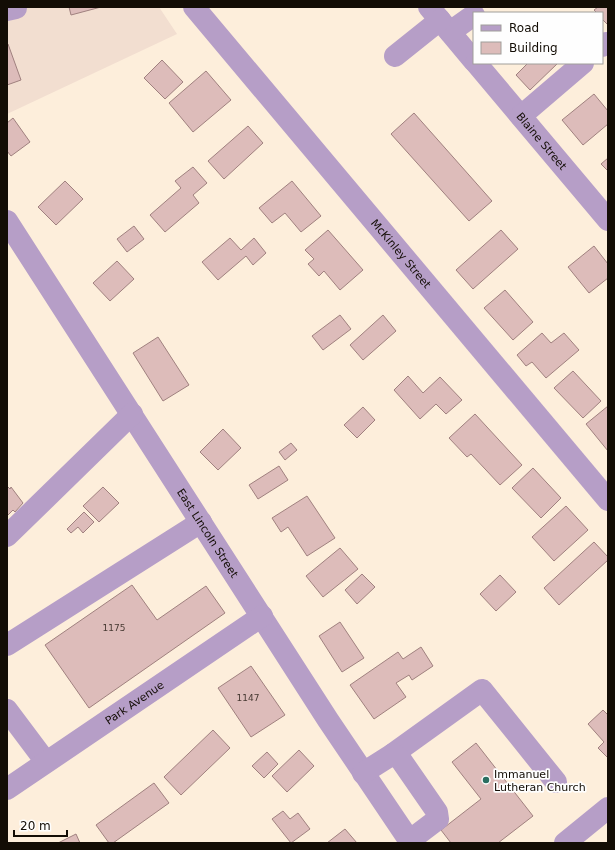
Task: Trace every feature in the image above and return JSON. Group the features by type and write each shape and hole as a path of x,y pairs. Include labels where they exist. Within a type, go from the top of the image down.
{"street":[{"path":"7,10 16,7"},
{"name":"McKinley Street","path":"194,7 608,500"},
{"path":"395,56 440,20 473,15"},
{"name":"Blaine Street","path":"440,20 473,60"},
{"name":"Blaine Street","path":"477,64 608,220"},
{"path":"521,116 582,64"},
{"name":"East Lincoln Street","path":"7,221 363,773 410,842"},
{"path":"7,536 132,414"},
{"path":"7,645 201,522"},
{"name":"Park Avenue","path":"7,789 262,616"},
{"path":"363,773 393,754 482,690 556,782"},
{"path":"7,710 46,762"},
{"path":"393,754 401,760 437,812 438,819 410,842"},
{"path":"565,843 608,808"}],"shaded area":[{"path":"7,7 159,7 177,34 7,114"}],"building":[{"path":"69,7 101,7 71,15"},
{"path":"598,7 608,7 608,25 603,20 603,12 596,12 594,10"},
{"path":"8,44 21,80 7,85 7,45"},
{"path":"162,60 183,82 165,99 144,78"},
{"path":"527,64 557,64 530,90 516,75"},
{"path":"206,71 231,100 193,132 169,103"},
{"path":"594,94 608,111 608,124 583,145 562,120"},
{"path":"414,113 492,201 469,221 391,134"},
{"path":"13,118 30,142 11,156 7,151 7,123"},
{"path":"248,126 263,143 224,179 208,161"},
{"path":"608,158 608,171 601,164"},
{"path":"193,167 207,183 193,195 199,203 165,232 150,215 181,188 175,181"},
{"path":"65,181 83,199 56,225 38,207"},
{"path":"292,181 321,216 301,232 285,213 272,223 259,208"},
{"path":"134,226 144,239 127,252 117,239"},
{"path":"328,230 363,270 340,290 324,271 319,276 308,264 314,259 305,250"},
{"path":"501,230 518,249 473,289 456,270"},
{"path":"230,238 241,250 254,238 266,253 253,265 246,256 218,280 202,262"},
{"path":"594,246 608,264 608,278 589,293 568,267"},
{"path":"117,261 134,279 110,301 93,283"},
{"path":"505,290 533,322 513,340 484,308"},
{"path":"340,315 351,329 323,350 312,336"},
{"path":"383,315 396,331 363,360 350,345"},
{"path":"542,333 551,343 564,333 579,350 546,378 532,362 526,366 517,355"},
{"path":"158,337 189,385 163,401 133,353"},
{"path":"573,371 601,401 583,418 554,388"},
{"path":"408,376 423,393 440,377 462,400 446,414 436,404 420,419 394,390"},
{"path":"608,406 608,451 586,424"},
{"path":"363,407 375,420 357,438 344,425"},
{"path":"475,414 522,465 500,485 471,454 467,457 449,438"},
{"path":"223,429 241,448 218,470 200,452"},
{"path":"291,443 297,450 285,460 279,452"},
{"path":"279,466 288,480 258,499 249,485"},
{"path":"533,468 561,498 541,518 512,488"},
{"path":"7,486 10,489 11,487 23,503 15,512 13,510 7,516"},
{"path":"103,487 119,503 99,522 83,506"},
{"path":"307,496 335,538 307,556 288,527 281,532 272,518"},
{"path":"566,506 588,530 554,561 532,537"},
{"path":"84,512 94,522 83,533 78,527 71,533 67,529"},
{"path":"594,542 608,557 608,560 559,605 544,588"},
{"path":"340,548 358,569 323,597 306,576"},
{"path":"362,574 375,587 357,604 345,590"},
{"path":"500,575 516,592 496,611 480,594"},
{"path":"132,585 157,620 206,586 225,613 89,708 45,645"},
{"path":"340,622 364,658 342,672 319,636"},
{"path":"421,647 433,666 412,680 409,675 396,683 406,697 374,719 350,685 398,652 403,659"},
{"path":"251,666 285,715 251,737 218,688"},
{"path":"603,710 608,715 608,758 598,748 604,742 588,724"},
{"path":"213,730 230,748 181,795 164,777"},
{"name":"Immanuel Lutheran Church","path":"476,743 533,816 498,843 451,843 441,830 481,799 452,762"},
{"path":"299,750 314,766 287,792 272,776"},
{"path":"267,752 278,764 264,778 252,766"},
{"path":"154,783 169,803 113,843 109,843 96,825"},
{"path":"283,811 290,819 298,813 310,829 291,843 272,819"},
{"path":"345,829 357,843 327,843"},
{"path":"76,834 80,843 58,843"}],"place":[{"name":"Immanuel Lutheran Church","path":"486,780"}]}
